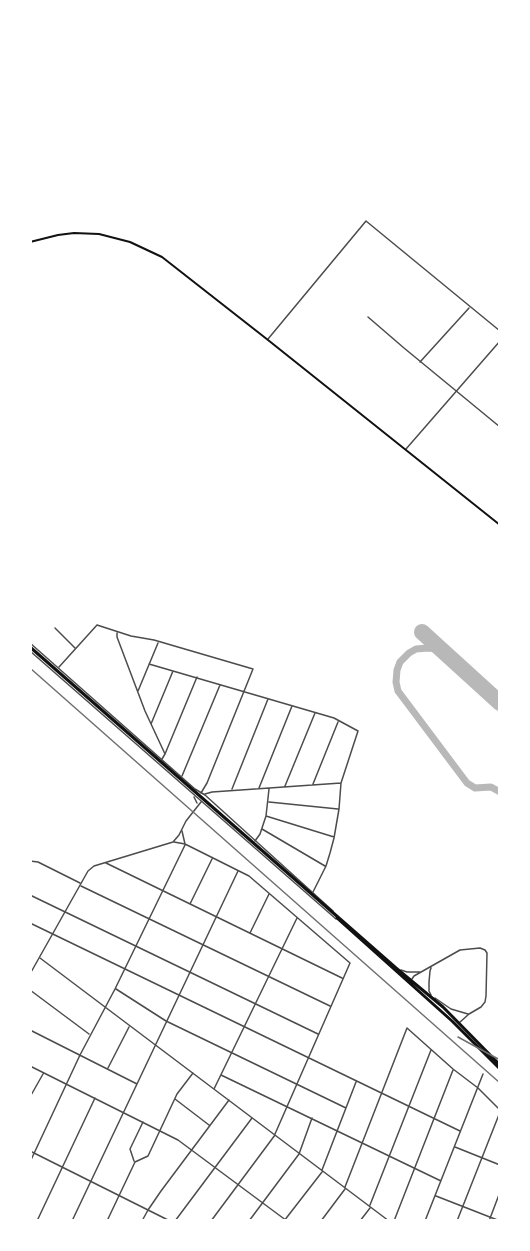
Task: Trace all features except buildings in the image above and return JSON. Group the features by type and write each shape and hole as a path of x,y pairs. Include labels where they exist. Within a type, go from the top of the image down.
{"main road":[{"path":"30,242 58,235 91,233 137,245 168,261 500,525"},
{"path":"30,647 254,842 411,983 500,1067"},
{"path":"344,923 460,1023 500,1067"}],"street":[{"path":"268,340 366,221 500,331"},
{"path":"420,362 470,307"},
{"path":"368,317 500,428"},
{"path":"405,450 500,341"},
{"path":"58,668 97,625 253,669 207,783 205,795 173,842"},
{"path":"55,628 75,648"},
{"path":"118,632 117,637 138,692 165,754"},
{"path":"138,692 159,642"},
{"path":"30,647 58,668 205,795 254,842 313,891 344,923"},
{"path":"30,647 198,800 344,923"},
{"path":"149,664 316,712 334,718 358,731 342,783 334,838 326,866 313,891"},
{"path":"151,725 173,671"},
{"path":"162,759 197,677"},
{"path":"182,776 220,685"},
{"path":"231,790 269,698"},
{"path":"258,789 292,705"},
{"path":"285,787 316,712"},
{"path":"313,785 339,721"},
{"path":"205,795 231,790 342,783"},
{"path":"254,842 262,830 266,816 269,788"},
{"path":"197,805 205,789"},
{"path":"205,789 212,792"},
{"path":"192,794 197,805"},
{"path":"268,802 339,809"},
{"path":"197,805 204,805"},
{"path":"266,816 334,838"},
{"path":"30,1162 80,1055 106,1007 185,844 182,830"},
{"path":"262,830 326,866"},
{"path":"30,974 91,868 173,842 192,847 249,876 350,963 275,1135 211,1221"},
{"path":"190,904 213,858"},
{"path":"30,861 38,862 149,919 331,1007"},
{"path":"106,863 344,979"},
{"path":"72,1221 238,870"},
{"path":"249,933 269,893"},
{"path":"30,895 319,1034"},
{"path":"214,1089 297,917"},
{"path":"30,923 460,1131"},
{"path":"411,983 414,976 460,950 480,948 486,950 486,996 481,1007 460,1023 452,1021"},
{"path":"39,957 389,1221"},
{"path":"432,966 429,982 431,996 451,1009 469,1014"},
{"path":"396,968 407,972 420,972"},
{"path":"115,988 166,1022 346,1108"},
{"path":"30,990 91,1035"},
{"path":"108,1069 130,1026"},
{"path":"321,1221 345,1188 407,1028 478,1088 500,1111 457,1221"},
{"path":"30,1030 137,1084"},
{"path":"360,1221 370,1207 431,1049"},
{"path":"30,1066 160,1130 192,1149 285,1221 322,1171 356,1081"},
{"path":"394,1221 453,1069"},
{"path":"30,1097 44,1072"},
{"path":"107,1221 135,1162 148,1156 175,1099 193,1073"},
{"path":"425,1221 483,1074"},
{"path":"221,1075 441,1181"},
{"path":"36,1221 95,1098"},
{"path":"175,1099 209,1125"},
{"path":"142,1221 229,1100"},
{"path":"175,1221 252,1118"},
{"path":"249,1221 299,1154 312,1118"},
{"path":"135,1162 130,1149 142,1122"},
{"path":"454,1147 500,1165"},
{"path":"30,1151 170,1221"},
{"path":"489,1221 500,1192"},
{"path":"435,1196 500,1221"}],"taxiway":[{"path":"448,656 436,649 428,648 416,649 409,653 400,662 397,670 398,691 467,783 475,788 491,787 500,792"}],"runway":[{"path":"422,632 500,703"}],"railway":[{"path":"30,668 500,1083"},
{"path":"458,1037 500,1060"}]}
